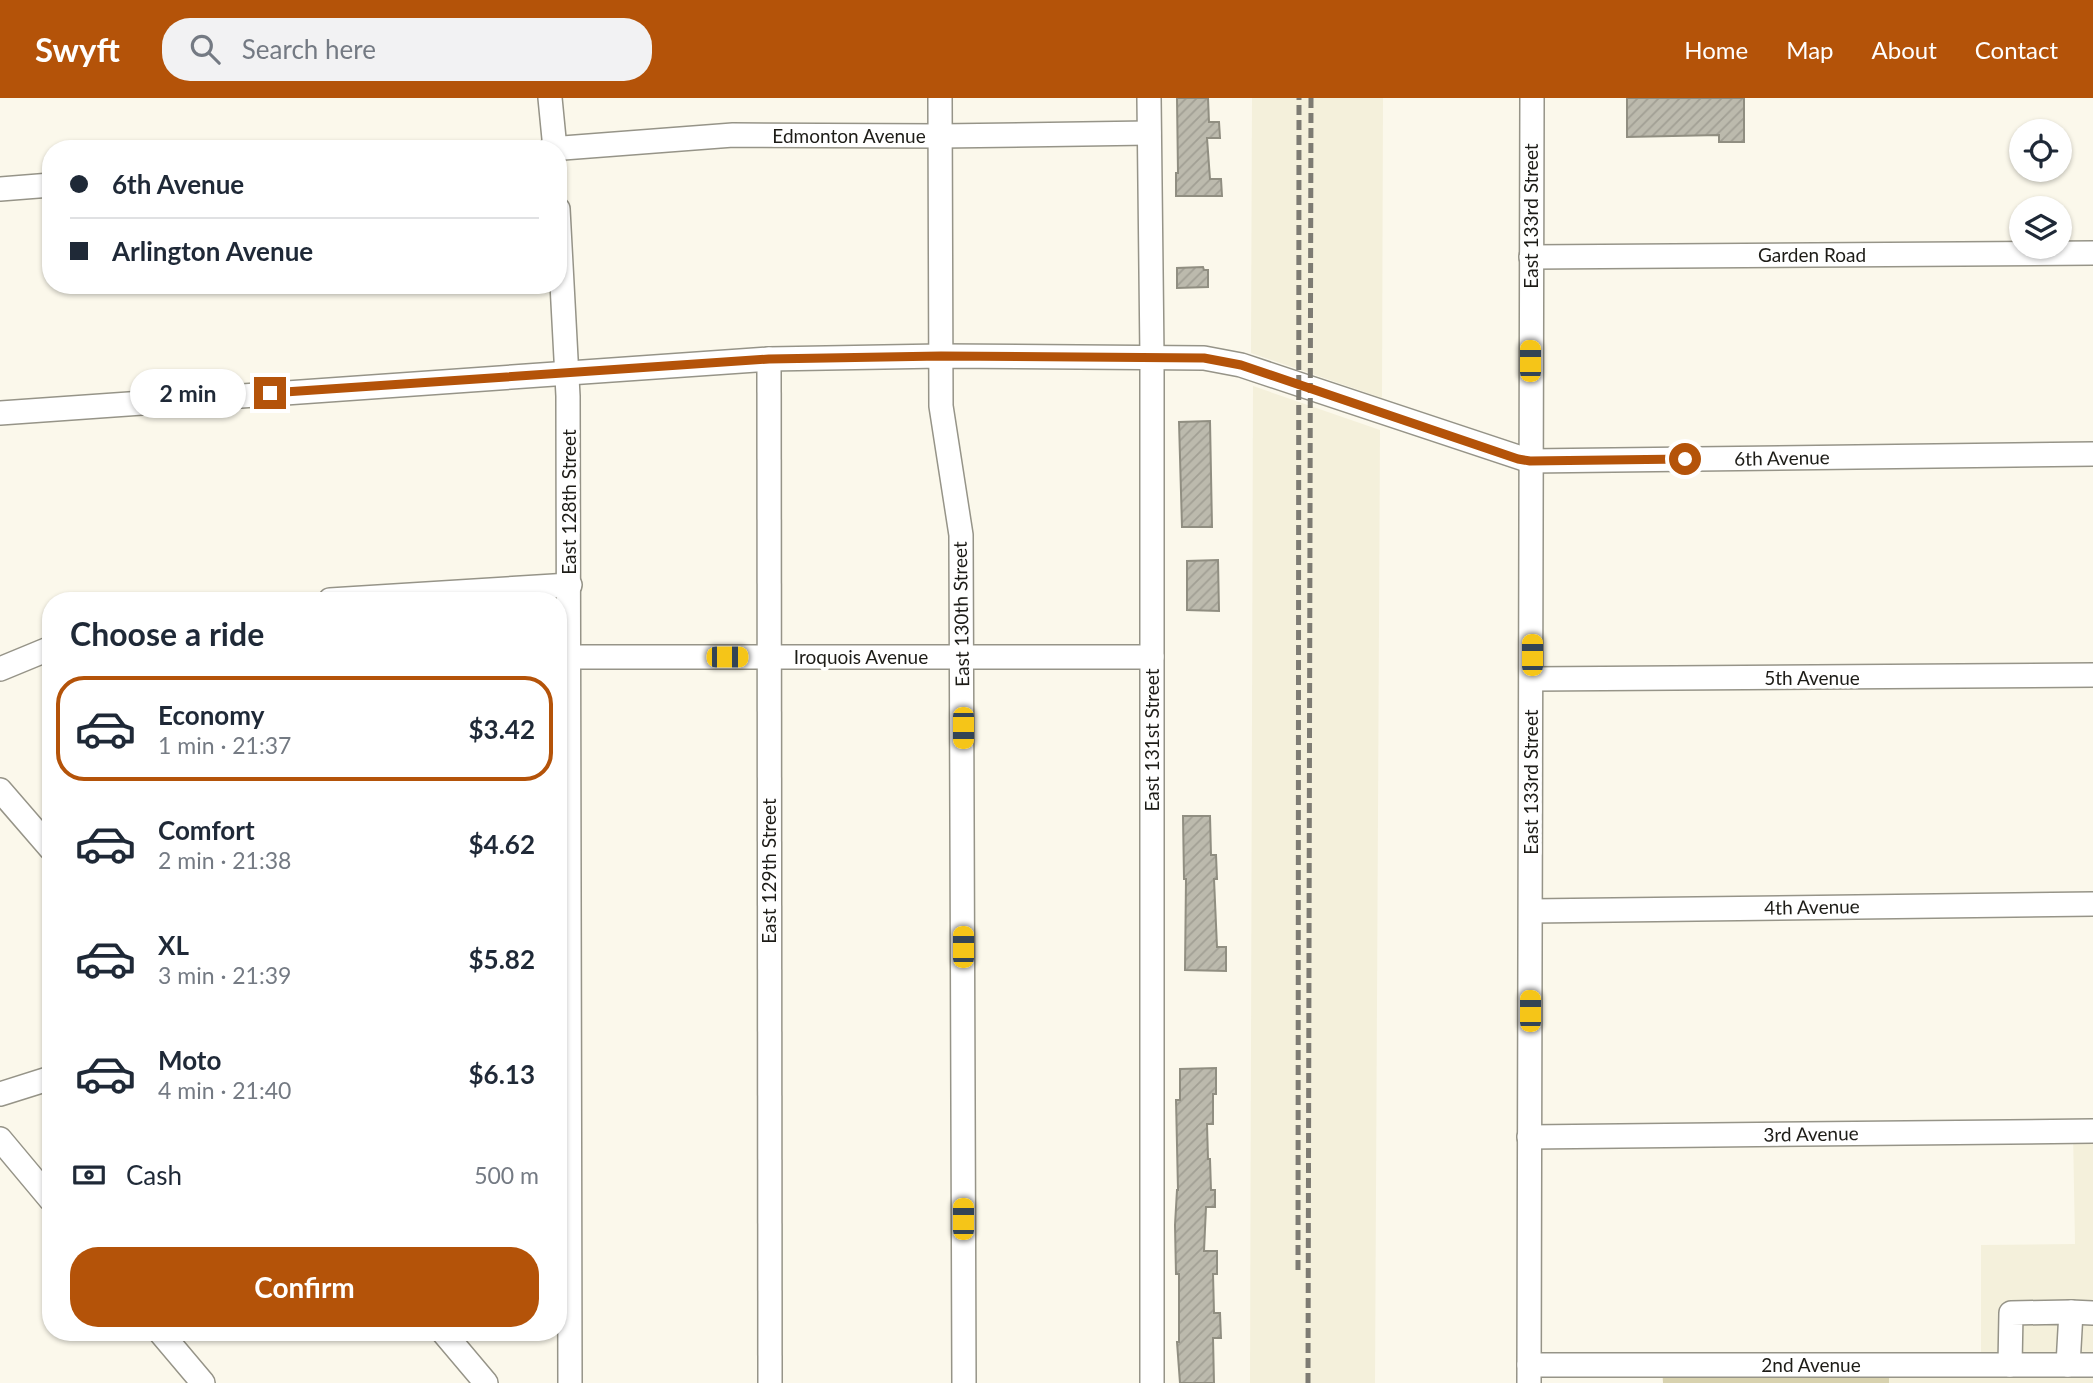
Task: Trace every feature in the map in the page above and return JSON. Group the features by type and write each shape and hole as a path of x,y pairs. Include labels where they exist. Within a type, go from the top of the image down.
{"street":[{"path":"550,98 552,140"},
{"name":"East 130th Street","path":"940,98 941,406 961,535 964,1383"},
{"name":"East 131st Street","path":"1149,98 1152,357 1152,1383"},
{"name":"East 133rd Street","path":"1529,1374 1532,98"},
{"name":"Edmonton Avenue","path":"567,148 733,135 1149,133"},
{"path":"0,188 42,186"},
{"name":"Garden Road","path":"1531,257 2093,253"},
{"name":"East 128th Street","path":"563,294 568,372 570,586 567,726"},
{"name":"6th Avenue","path":"0,413 769,359 941,356 1204,358 1241,365 1530,461 2093,454"},
{"name":"East 129th Street","path":"769,359 770,1383"},
{"path":"467,592 570,586"},
{"path":"0,670 42,652"},
{"name":"Iroquois Avenue","path":"570,657 1152,657"},
{"name":"5th Avenue","path":"1532,680 2093,676"},
{"path":"0,790 42,839"},
{"name":"4th Avenue","path":"1531,911 2093,904"},
{"path":"0,1094 42,1081"},
{"name":"3rd Avenue","path":"1529,1137 2093,1131"},
{"path":"0,1139 42,1189"},
{"name":"East 128th Street","path":"567,1178 570,1383"},
{"path":"2010,1365 2011,1313 2087,1311 2068,1365"},
{"path":"168,1341 203,1383"},
{"path":"451,1341 486,1383"},
{"name":"2nd Avenue","path":"1529,1374 2093,1365"}],"shaded area":[{"path":"1252,98 1383,98 1382,398 1251,353"},
{"path":"1253,386 1380,430 1375,1383 1250,1383"},
{"path":"2073,1131 2093,1131 2093,1383 1889,1383 1889,1365 1981,1365 1981,1245 2075,1244"},
{"path":"1662,1365 1889,1365 1889,1383 1663,1383"}],"building":[{"path":"1177,98 1208,98 1209,122 1219,122 1220,138 1207,138 1210,179 1221,179 1222,196 1176,196"},
{"path":"1627,98 1744,98 1744,142 1719,142 1719,135 1627,137"},
{"path":"1203,267 1208,270 1208,287 1177,288 1177,268"},
{"path":"1210,421 1212,527 1182,527 1179,422"},
{"path":"1218,560 1219,611 1187,610 1187,561"},
{"path":"1183,816 1210,816 1211,855 1216,855 1217,879 1214,879 1217,947 1226,947 1226,971 1185,970 1186,879"},
{"path":"1216,1068 1213,1124 1207,1124 1208,1159 1211,1190 1215,1190 1215,1207 1206,1207 1204,1251 1217,1251 1217,1274 1213,1274 1214,1313 1220,1313 1221,1338 1213,1338 1214,1383 1180,1383 1177,1342 1179,1274 1176,1274 1175,1225 1178,1190 1176,1100 1180,1100 1180,1069"}],"railway":[{"path":"1298,1270 1299,98"},
{"path":"1308,1383 1311,98"}],"route":[{"path":"270,393 769,359 941,356 1204,358 1241,365 1518,459 1685,459"}]}
